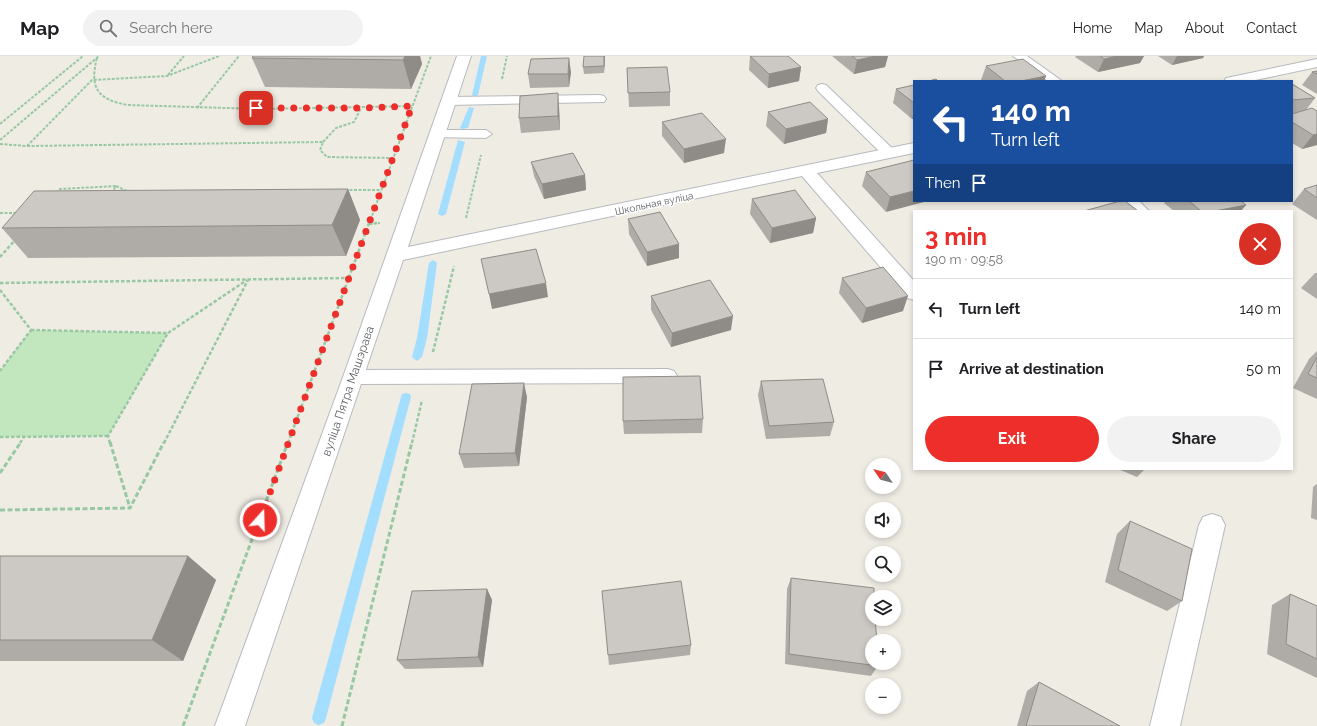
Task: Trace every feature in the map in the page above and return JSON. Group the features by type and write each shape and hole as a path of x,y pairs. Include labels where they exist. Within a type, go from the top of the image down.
{"street":[{"name":"вуліца Пятра Машэрава","path":"230,726 354,377 394,256 464,56"},
{"path":"1236,80 1317,63"},
{"name":"Школьная вуліца","path":"394,256 913,148"},
{"path":"806,171 913,292"},
{"path":"1165,726 1212,525"}],"lane":[{"path":"1019,56 1055,80"},
{"path":"822,88 889,153"},
{"path":"449,101 600,99"},
{"path":"436,134 486,134"},
{"path":"1131,202 1141,210"},
{"path":"354,377 668,376"}],"path":[{"path":"0,124 83,56"},
{"path":"0,140 99,56"},
{"path":"167,76 184,56"},
{"path":"27,146 92,80 167,76 219,56"},
{"path":"196,108 239,56"},
{"path":"183,726 431,56"},
{"path":"97,58 92,80 94,86 98,92 106,98 128,105 196,108 361,108 412,106"},
{"path":"361,108 354,122 341,124 331,129 322,142 320,150 327,157 393,158"},
{"path":"0,144 27,146 322,142"},
{"path":"107,199 116,186"},
{"path":"55,195 60,189 116,186 130,192"},
{"path":"343,190 381,190"},
{"path":"0,213 24,212"},
{"path":"0,257 20,234"},
{"path":"0,283 348,278"},
{"path":"130,508 108,436 168,333 248,280"},
{"path":"130,508 248,280"},
{"path":"0,290 31,330"},
{"path":"31,330 168,333"},
{"path":"0,371 31,330"},
{"path":"0,437 108,436"},
{"path":"0,473 24,437"},
{"path":"0,510 130,508"}],"green space":[{"path":"31,330 168,333 108,436 0,437 0,371"}],"building":[{"path":"253,56 405,56 403,60 252,58"},
{"path":"584,56 604,56 604,66 583,67"},
{"path":"750,56 788,56 801,67 769,74"},
{"path":"852,56 876,56 857,60"},
{"path":"1100,56 1117,56 1104,59"},
{"path":"569,58 568,74 528,74 531,59"},
{"path":"1023,59 1046,76 1026,80 1004,80 986,66"},
{"path":"667,67 670,92 628,93 627,68"},
{"path":"913,85 913,102 896,89"},
{"path":"1293,85 1315,98 1293,100"},
{"path":"558,93 558,116 519,118 520,96"},
{"path":"810,102 828,119 786,129 768,112"},
{"path":"1312,108 1317,111 1317,134 1313,135 1293,123 1293,114"},
{"path":"702,113 726,139 684,149 662,122"},
{"path":"573,153 585,175 542,184 531,162"},
{"path":"913,160 913,191 890,197 866,172"},
{"path":"1317,185 1317,198 1304,189"},
{"path":"348,189 332,225 2,228 34,191"},
{"path":"795,190 816,218 772,228 752,199"},
{"path":"1116,202 1126,202 1137,210 1088,210"},
{"path":"1190,202 1242,202 1246,205 1220,210 1200,210"},
{"path":"660,212 679,244 647,252 628,219"},
{"path":"536,249 546,283 489,294 481,259"},
{"path":"883,267 908,296 866,308 842,278"},
{"path":"710,280 733,316 672,333 651,296"},
{"path":"1317,357 1317,378 1308,374"},
{"path":"700,376 703,419 623,421 623,377"},
{"path":"823,379 834,422 769,426 761,381"},
{"path":"524,383 515,453 459,454 472,384"},
{"path":"1130,521 1192,549 1182,601 1118,570"},
{"path":"0,556 188,556 152,640 0,640"},
{"path":"791,578 874,588 874,590 865,590 865,626 876,626 876,634 865,634 865,664 789,654"},
{"path":"681,581 691,645 608,655 602,591"},
{"path":"487,589 478,657 397,660 412,591"},
{"path":"1290,594 1317,606 1317,659 1286,644"},
{"path":"1039,682 1120,726 1026,726"}],"waterway":[{"path":"475,95 484,56"},
{"path":"464,128 471,108"},
{"path":"442,214 461,142"},
{"path":"417,357 422,338 433,263"},
{"path":"319,718 406,397"}],"route":[{"path":"256,108 361,108 412,106 260,520"}]}
